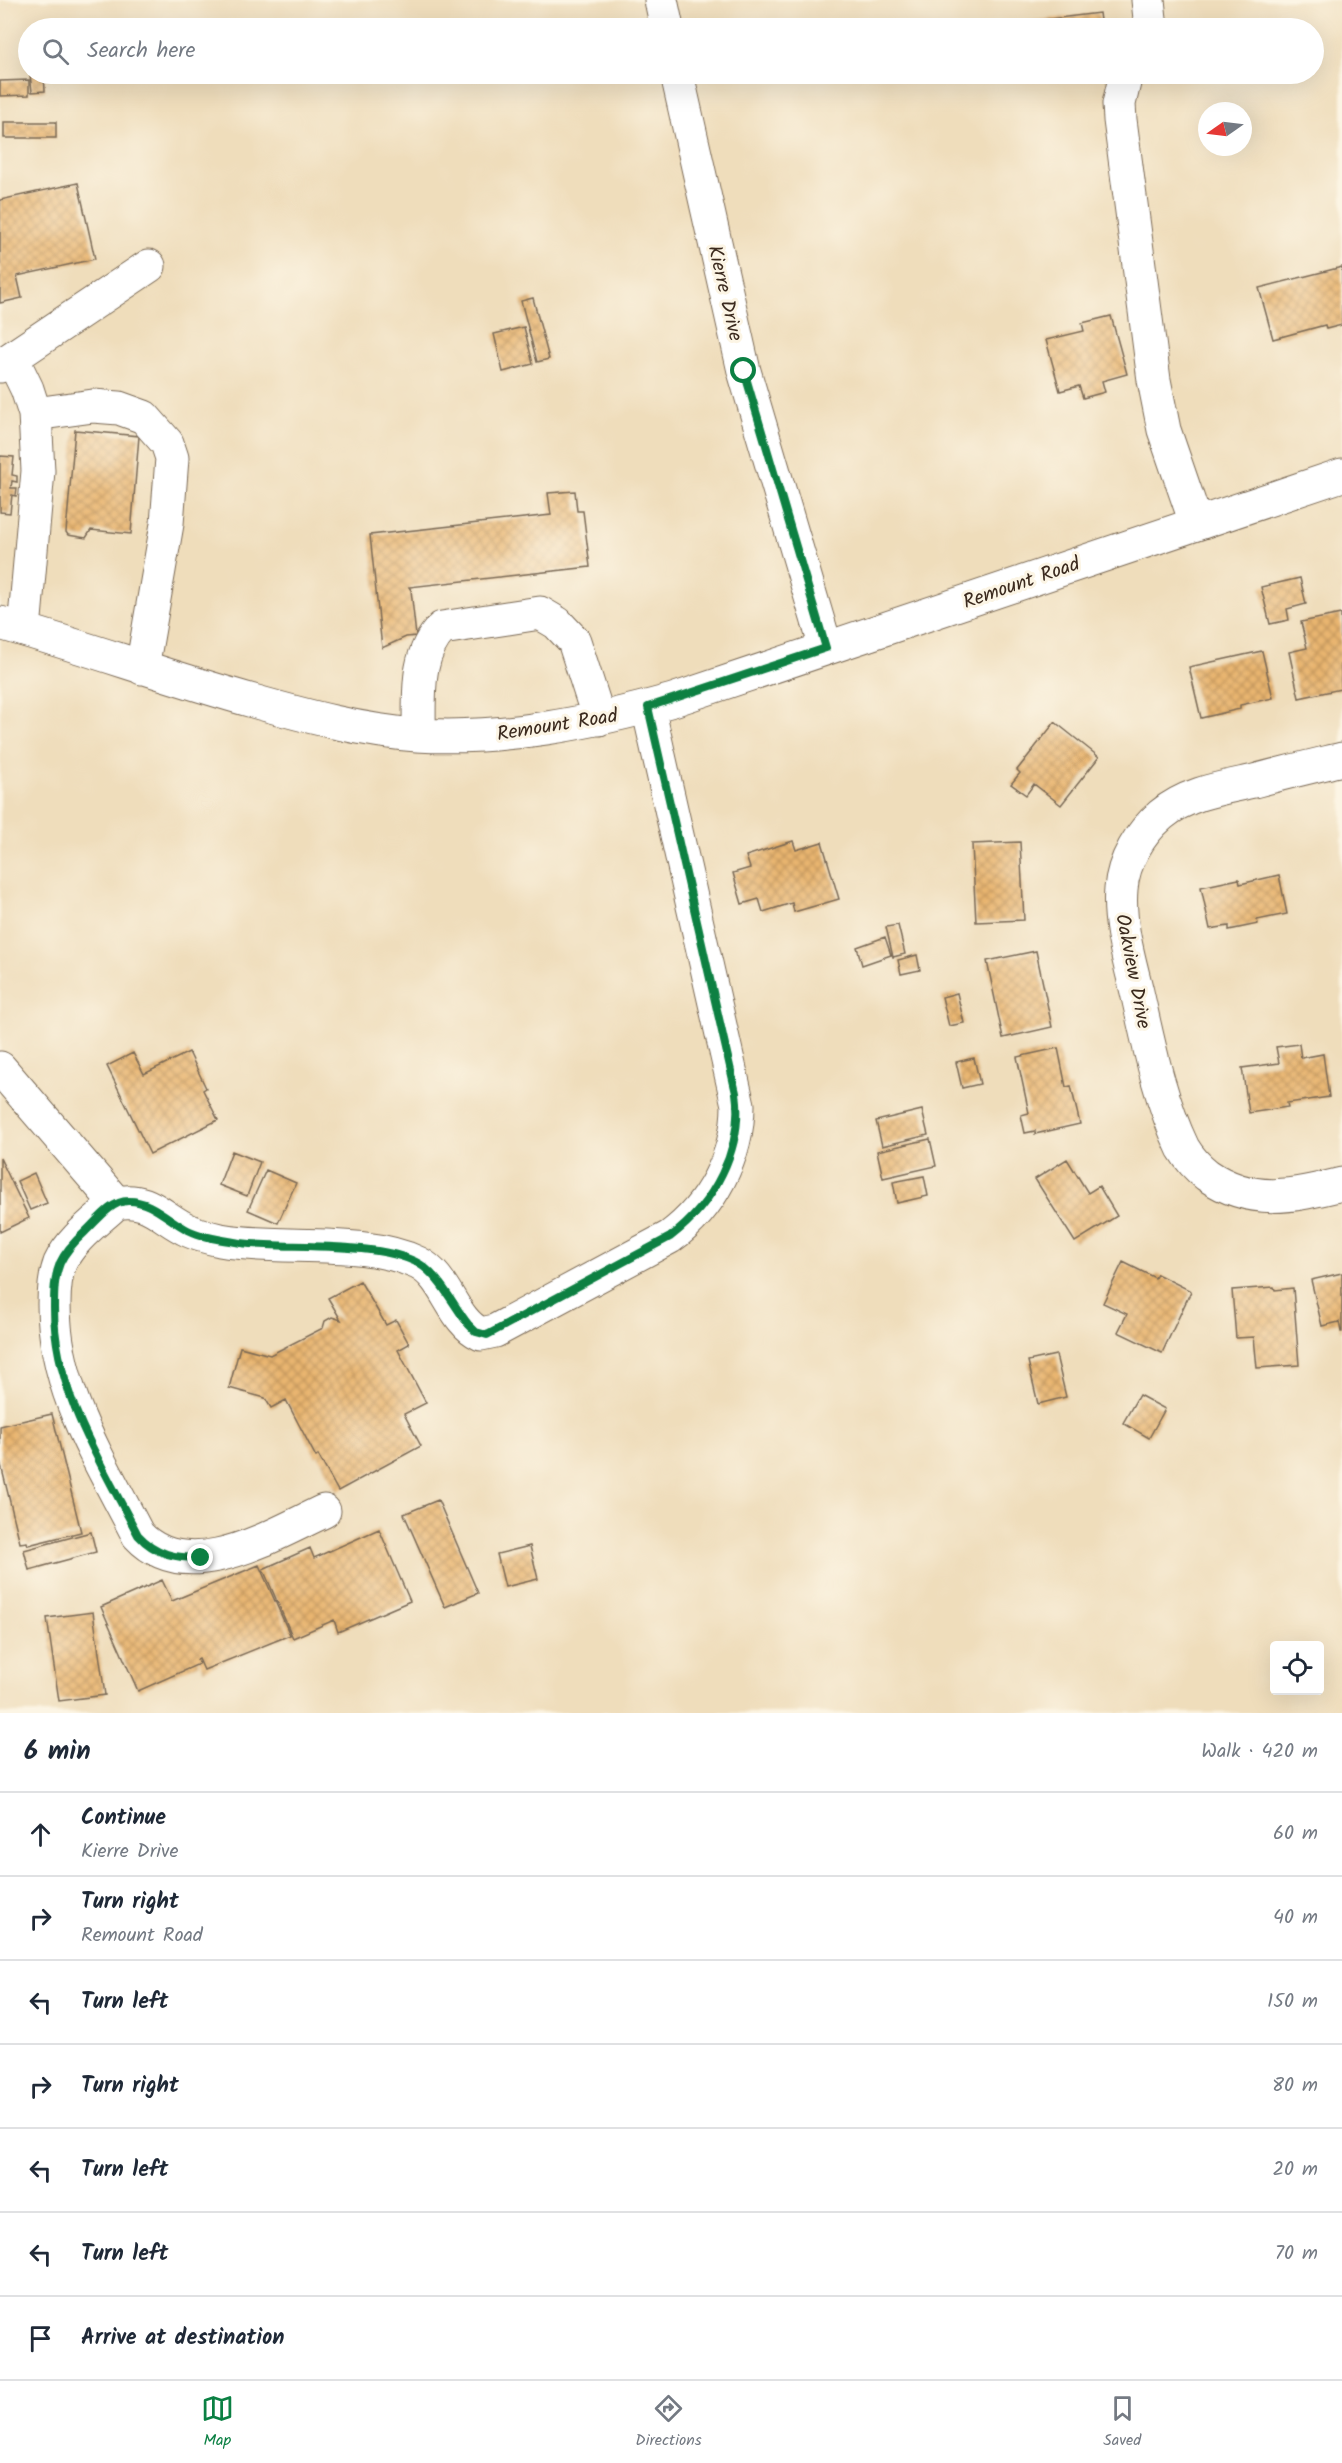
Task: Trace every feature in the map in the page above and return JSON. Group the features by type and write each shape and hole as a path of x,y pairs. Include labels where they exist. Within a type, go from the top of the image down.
{"street":[{"path":"661,0 665,18"},
{"path":"1148,0 1150,18"},
{"name":"Kierre Drive","path":"678,84 744,371 826,648"},
{"path":"1124,84 1119,104 1119,120 1154,380 1164,430 1197,523"},
{"path":"12,627 39,471 35,414 27,389 6,362 149,266"},
{"path":"35,414 93,406 118,408 144,417 167,443 172,458 167,524 142,668"},
{"name":"Remount Road","path":"12,627 296,713 357,727 418,735 498,734 532,731 648,707 1342,474"},
{"path":"418,735 421,669 427,648 437,632 442,628 540,613 558,623 574,641 598,719"},
{"path":"324,1511 224,1554 201,1558 180,1558 146,1544 138,1535 74,1409 65,1385 54,1320 54,1284 60,1264 70,1246 116,1203 139,1202 150,1206 190,1232 219,1239 267,1246 356,1249 396,1256 426,1269 468,1324 476,1332 487,1335 670,1237 686,1224 707,1200 732,1149 738,1105 648,707"},
{"name":"Oakview Drive","path":"1342,759 1205,792 1171,808 1150,828 1130,855 1120,890 1123,926 1156,1077 1164,1102 1190,1158 1208,1175 1219,1181 1260,1196 1277,1197 1302,1194 1342,1184"},
{"path":"0,1068 116,1203"}],"building":[{"path":"1099,13 1100,18 1058,18"},
{"path":"18,80 18,84 29,84 29,95 0,96 0,81"},
{"path":"31,84 45,84 45,91 32,92"},
{"path":"4,122 56,122 56,138 4,138"},
{"path":"78,183 95,259 17,276 22,298 0,303 0,200"},
{"path":"1342,267 1342,325 1326,329 1325,325 1273,339 1259,288"},
{"path":"533,298 549,359 537,362 521,301"},
{"path":"1111,316 1127,374 1102,381 1105,392 1083,398 1079,386 1060,391 1046,340 1084,331 1082,323"},
{"path":"524,327 533,364 503,372 494,334"},
{"path":"75,430 139,436 131,534 91,530 86,538 68,535 66,532"},
{"path":"0,456 14,457 12,475 17,476 17,482 12,481 11,488 17,488 16,496 12,495 10,513 0,512"},
{"path":"575,491 577,511 583,511 590,567 409,587 416,636 406,637 382,648 370,535 551,515 548,493"},
{"path":"1300,578 1306,604 1287,609 1289,620 1270,624 1261,587"},
{"path":"1341,614 1341,689 1299,698 1289,652 1307,648 1301,622"},
{"path":"1262,651 1273,698 1240,705 1240,709 1201,718 1189,667"},
{"path":"1055,722 1099,757 1061,805 1034,784 1026,795 1011,784 1020,773 1017,770"},
{"path":"793,841 796,850 822,842 839,899 794,912 792,903 763,912 759,899 742,904 733,873 750,868 746,856"},
{"path":"1020,842 1024,920 976,922 972,844"},
{"path":"1279,875 1287,914 1257,920 1258,924 1229,930 1229,926 1210,929 1201,887 1239,879 1240,884"},
{"path":"898,925 905,954 893,957 886,927"},
{"path":"885,937 891,955 862,965 857,947"},
{"path":"1036,951 1052,1027 1003,1038 987,961"},
{"path":"917,955 920,970 901,974 898,960"},
{"path":"957,993 964,1023 949,1026 942,997"},
{"path":"1299,1044 1301,1058 1323,1054 1329,1097 1287,1103 1288,1107 1249,1113 1242,1068 1279,1063 1276,1047"},
{"path":"1058,1048 1066,1087 1071,1086 1080,1124 1035,1134 1035,1131 1025,1133 1021,1115 1029,1113 1017,1057"},
{"path":"189,1052 206,1088 203,1090 218,1120 150,1154 107,1066 133,1053 144,1074"},
{"path":"974,1058 980,1084 962,1088 956,1062"},
{"path":"922,1110 928,1135 882,1146 876,1121"},
{"path":"930,1139 936,1166 883,1178 877,1151"},
{"path":"232,1151 260,1162 247,1196 219,1185"},
{"path":"0,1158 29,1218 0,1232"},
{"path":"1067,1159 1088,1193 1099,1186 1117,1216 1075,1242 1035,1179"},
{"path":"266,1170 296,1183 278,1223 248,1210"},
{"path":"34,1173 47,1203 30,1210 17,1181"},
{"path":"924,1176 928,1196 897,1203 893,1182"},
{"path":"1123,1262 1155,1278 1157,1274 1191,1291 1162,1353 1118,1332 1127,1314 1103,1303"},
{"path":"1342,1273 1341,1332 1339,1322 1322,1326 1311,1280"},
{"path":"360,1281 386,1325 396,1320 409,1344 398,1350 426,1403 404,1414 421,1446 338,1491 318,1455 316,1457 286,1400 271,1408 265,1398 229,1388 240,1347 270,1355 323,1328 325,1321 332,1317 341,1320 328,1298"},
{"path":"1274,1287 1275,1290 1293,1288 1299,1365 1257,1368 1254,1337 1236,1338 1232,1290"},
{"path":"1056,1355 1066,1397 1038,1404 1028,1361"},
{"path":"1139,1395 1165,1409 1149,1438 1123,1423"},
{"path":"52,1414 81,1532 28,1545 27,1542 20,1543 0,1461 0,1426"},
{"path":"438,1500 478,1593 445,1607 404,1514"},
{"path":"379,1529 410,1601 338,1632 334,1620 293,1638 263,1569 310,1548 314,1558"},
{"path":"91,1532 96,1552 29,1570 24,1550"},
{"path":"530,1546 538,1579 505,1587 497,1554"},
{"path":"259,1565 290,1635 204,1670 199,1659 197,1660 199,1664 138,1691 101,1607 162,1580 172,1601"},
{"path":"93,1612 105,1695 59,1701 47,1618"}],"route":[{"path":"201,1558 180,1558 156,1551 138,1535 74,1409 65,1385 54,1320 54,1284 60,1264 70,1246 116,1203 139,1202 150,1206 190,1232 219,1239 267,1246 356,1249 380,1252 420,1264 432,1275 468,1324 476,1332 487,1335 670,1237 686,1224 707,1200 723,1169 732,1149 738,1105 648,707 826,648 744,371"}]}
